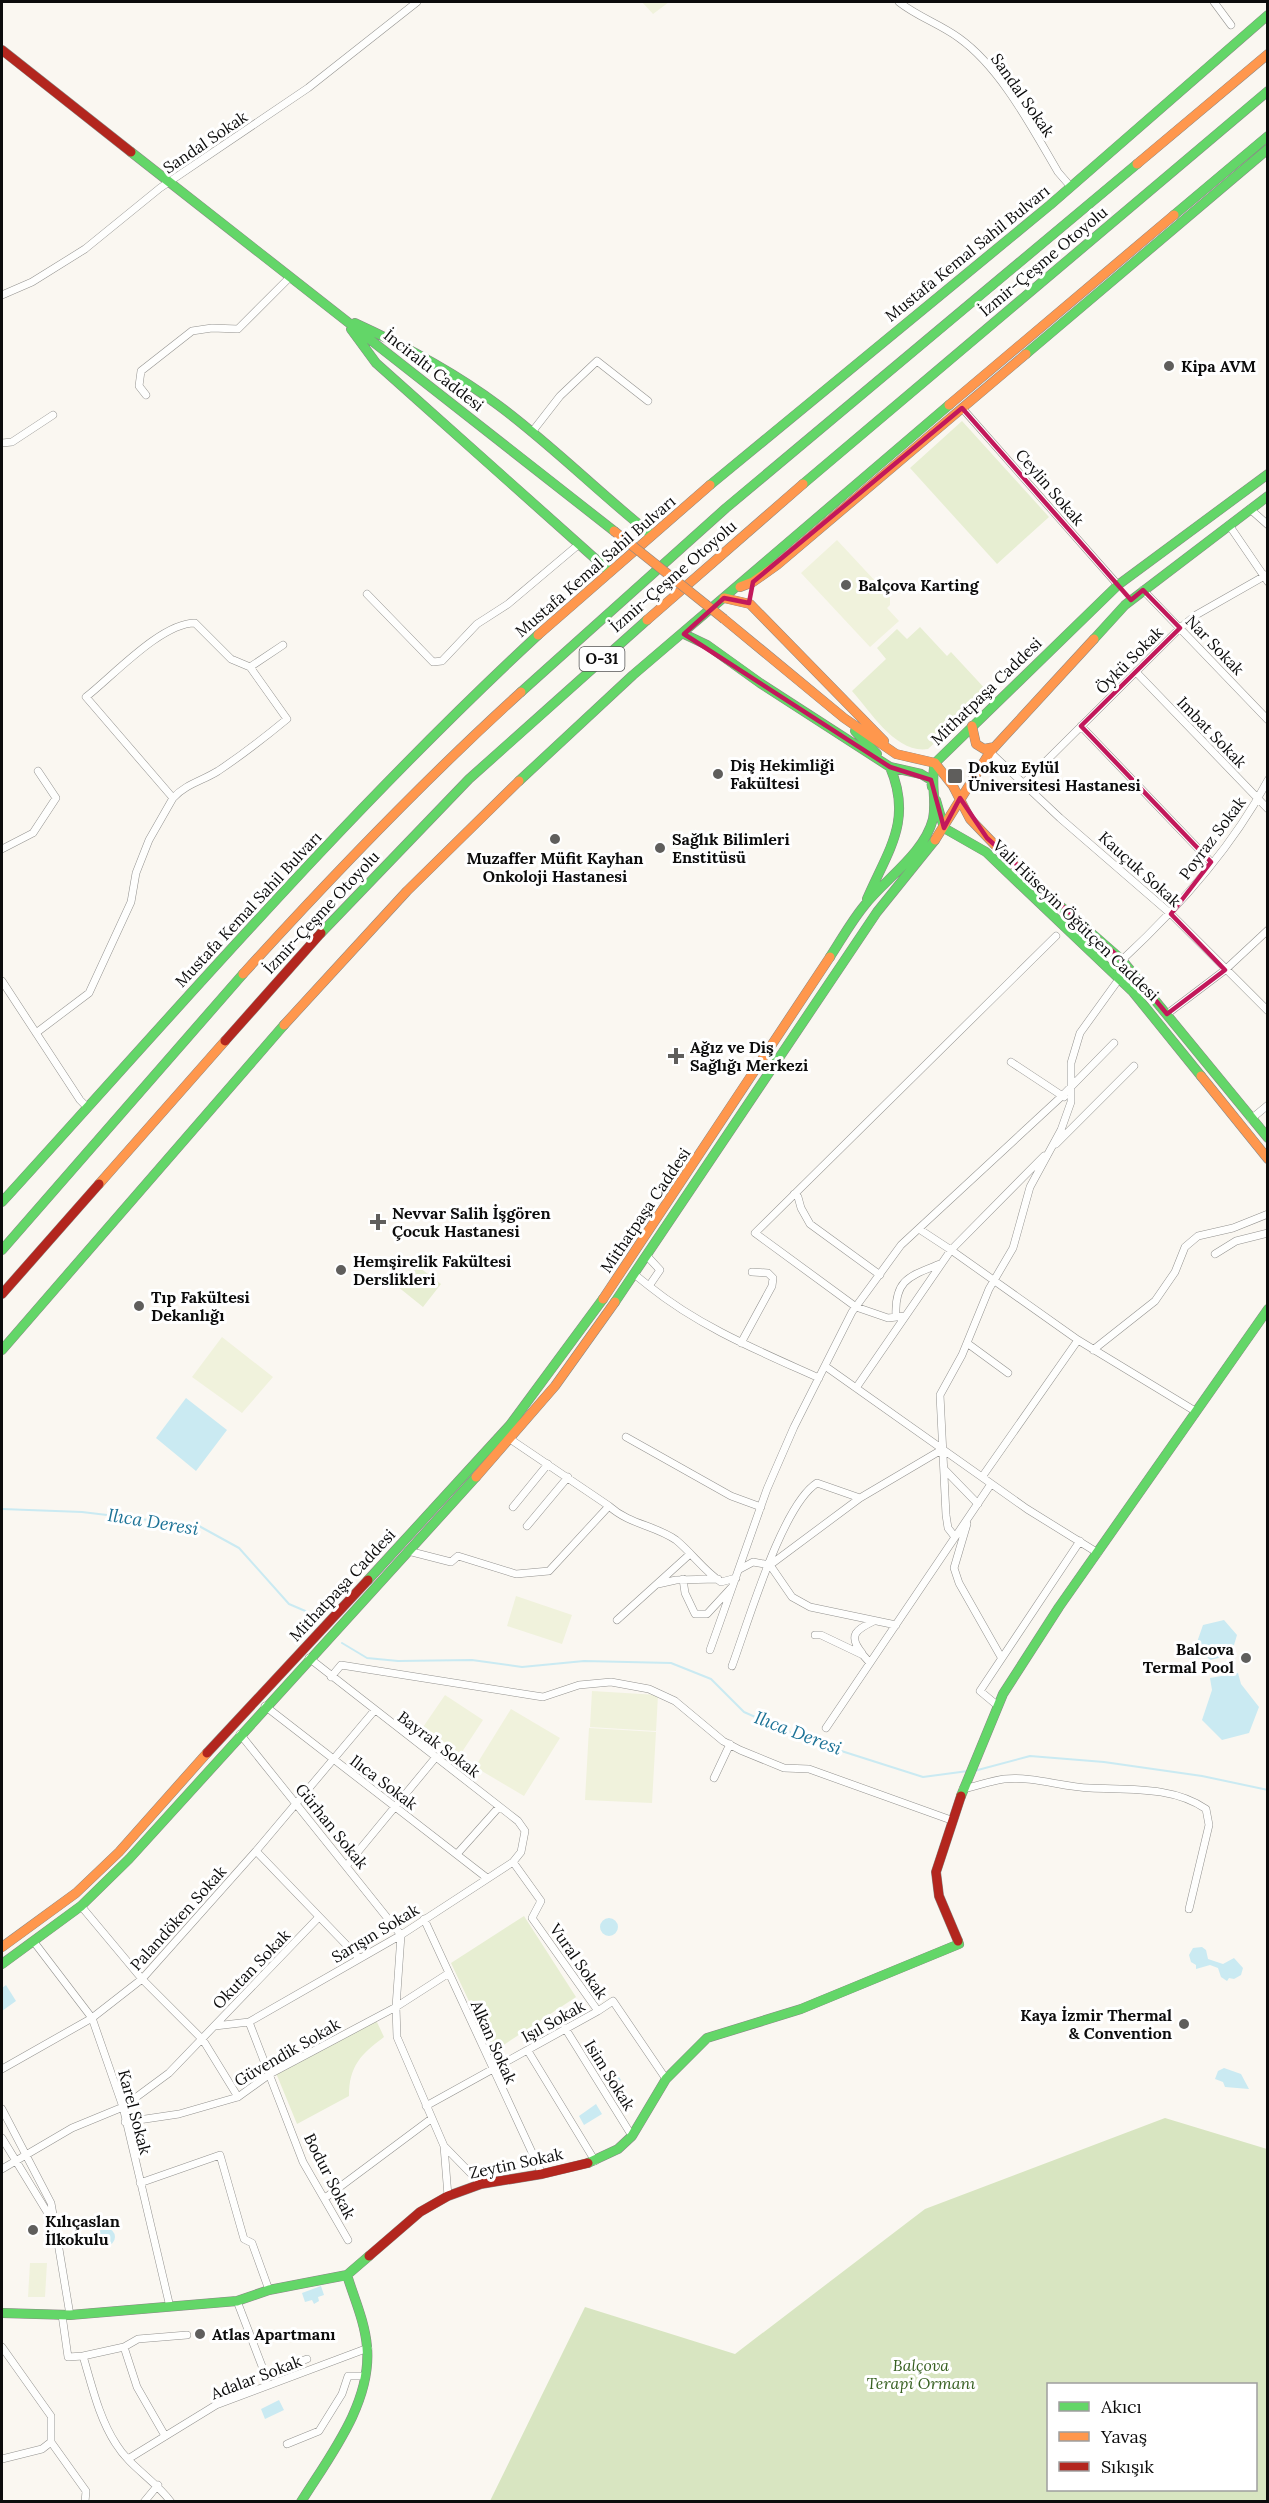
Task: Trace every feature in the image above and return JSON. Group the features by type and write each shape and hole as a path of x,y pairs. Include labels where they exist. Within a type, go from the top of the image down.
{"main road":[{"name":"Mustafa Kemal Sahil Bulvarı","path":"2,1202 258,918 432,736 609,571 1071,186 1268,15"},
{"name":"İnciraltı Caddesi","path":"2,50 290,278 543,472 844,718"},
{"name":"İzmir-Çeşme Otoyolu","path":"2,1250 213,1007 331,877 448,758 726,508 1268,54"},
{"name":"İzmir-Çeşme Otoyolu","path":"2,1294 351,899 469,779 722,552 1268,92"},
{"path":"2,1350 416,880 487,808 648,660 684,633 1268,136"},
{"path":"733,590 753,582 1268,149"},
{"path":"342,318 395,340 496,403 532,432 616,508 652,535"},
{"path":"342,318 376,363 609,571"},
{"name":"Mithatpaşa Caddesi","path":"2,1947 76,1893 119,1852 248,1707 510,1425 591,1317 864,906 906,859 932,822 934,812 931,780 934,763 1118,585 1268,474"},
{"name":"Mithatpaşa Caddesi","path":"2,1964 81,1906 129,1858 510,1439 555,1386 647,1256 877,912 944,828 960,798 993,750 1125,604 1268,496"},
{"path":"750,604 753,582"},
{"path":"724,598 750,604 896,754"},
{"path":"684,633 707,645 760,683 889,766 921,774 931,780 944,828"},
{"path":"844,718 896,754 934,763"},
{"path":"844,718 889,766 898,786 901,802 899,819 864,906 877,912"},
{"path":"972,726 976,744 984,749 993,750"},
{"name":"Vali Hüseyin Öğütçen Caddesi","path":"934,763 960,798 970,819 1017,868 1122,960 1268,1138"},
{"name":"Vali Hüseyin Öğütçen Caddesi","path":"944,828 986,852 1133,992 1268,1159"},
{"path":"951,1820 998,1706 1012,1678 1195,1411 1268,1309"},
{"name":"Zeytin Sokak","path":"2,2313 66,2315 237,2301 269,2290 347,2275 420,2212 448,2196 482,2184 542,2174 595,2161 618,2149 632,2136 666,2079 707,2038 801,2009 959,1944 939,1896 936,1872 951,1820"},
{"path":"300,2502 356,2406 365,2376 368,2348 347,2275"}],"street":[{"name":"Sandal Sokak","path":"2,295 32,282 85,249 160,188 308,88 417,2"},
{"name":"Sandal Sokak","path":"899,2 912,12 959,37 989,66 1058,172 1071,186"},
{"path":"1214,2 1231,25"},
{"path":"146,395 139,386 141,371 192,332 212,328 238,329 290,278"},
{"path":"532,432 560,396 597,361 648,401"},
{"name":"Ceylin Sokak","path":"962,408 1118,585"},
{"path":"2,443 12,442 53,415"},
{"path":"1250,509 1268,525"},
{"path":"1229,525 1266,578"},
{"path":"367,594 433,662 442,661 477,624 507,604 578,545"},
{"name":"Öykü Sokak","path":"1023,784 1180,628 1196,615 1266,578"},
{"name":"Nar Sokak","path":"1143,590 1268,720"},
{"path":"36,1033 89,993 131,902 136,873 149,840 173,798 184,787 214,773 248,751 287,719 250,667 231,659 195,623 184,623 164,632 86,698 173,798"},
{"path":"250,667 283,645"},
{"name":"Imbat Sokak","path":"1137,673 1268,809"},
{"path":"1081,726 1211,862"},
{"name":"Kauçuk Sokak","path":"993,750 1023,784 1171,914 1268,1011"},
{"path":"2,849 33,833 56,798 38,771"},
{"name":"Poyraz Sokak","path":"1122,960 1171,914 1247,818 1268,780"},
{"path":"1167,1014 1225,970 1268,930"},
{"path":"905,1316 873,1315 856,1307 754,1233 1056,936"},
{"path":"955,1537 948,1528 940,1395 967,1343 994,1279 1013,1248 1030,1186 1051,1149 1071,1102 1071,1063 1080,1033 1119,978"},
{"path":"2,981 88,1108"},
{"path":"710,1650 761,1507 794,1427 856,1307 901,1245 1062,1096 1114,1043"},
{"path":"1011,1062 1071,1102"},
{"path":"856,1388 951,1250 1134,1066"},
{"path":"1251,1119 1268,1106"},
{"path":"794,1194 798,1197 810,1224 879,1275"},
{"path":"1093,1350 1155,1301 1175,1272 1185,1247 1198,1236 1233,1228 1268,1214"},
{"path":"919,1229 1093,1350 1195,1411"},
{"path":"1215,1254 1236,1241 1268,1233"},
{"path":"647,1256 660,1270 649,1286"},
{"path":"896,1317 895,1300 904,1281 913,1273 942,1264"},
{"path":"741,1343 772,1286 773,1278 768,1272 753,1272"},
{"path":"634,1274 674,1306 715,1331 819,1378"},
{"path":"982,1477 1078,1340"},
{"path":"967,1343 1008,1373"},
{"path":"825,1366 991,1484 1098,1553"},
{"path":"626,1437 731,1496 761,1507"},
{"path":"510,1439 568,1477 622,1518 674,1539 718,1580"},
{"path":"656,1585 683,1579 721,1582 737,1574 744,1564 753,1562 770,1564 860,1498 943,1449"},
{"path":"513,1507 548,1464"},
{"path":"944,1468 978,1504"},
{"path":"527,1526 568,1477"},
{"path":"732,1666 780,1533 806,1489 817,1483 860,1498"},
{"path":"826,1728 991,1484"},
{"path":"408,1551 451,1562 458,1556 516,1574 549,1571 609,1506"},
{"path":"972,1512 957,1550 954,1568 959,1583 1002,1657"},
{"path":"998,1706 980,1690 1080,1541"},
{"path":"617,1620 690,1554"},
{"path":"770,1564 792,1597 810,1607 896,1625"},
{"path":"683,1579 685,1593 695,1614 707,1614 733,1587"},
{"path":"870,1663 854,1644 854,1636 858,1630 874,1621"},
{"path":"815,1635 821,1635 863,1655"},
{"name":"Bayrak Sokak","path":"309,1658 374,1711 518,1821 525,1831 521,1852 513,1862"},
{"path":"331,1677 341,1665 543,1697 579,1685 611,1682 664,1694 730,1744 784,1768 809,1769 951,1820"},
{"name":"Ilıca Sokak","path":"265,1706 487,1878"},
{"name":"Palandöken Sokak","path":"2,2069 92,2018 142,1979 256,1851 374,1711"},
{"name":"Gürhan Sokak","path":"240,1734 401,1935"},
{"path":"714,1778 730,1744"},
{"path":"347,1865 436,1757"},
{"path":"964,1787 1005,1779 1047,1781 1089,1788 1123,1787 1194,1801 1206,1809 1209,1825 1189,1909"},
{"path":"457,1854 499,1807"},
{"path":"256,1851 359,1959"},
{"name":"Sarışın Sokak","path":"249,2022 401,1935 513,1862"},
{"name":"Vural Sokak","path":"513,1862 541,1901 532,1917 598,2011 613,2001 666,2079"},
{"path":"81,1906 142,1979 203,2040 238,2097"},
{"name":"Okutan Sokak","path":"2,2169 72,2128 123,2107 169,2073 318,1918"},
{"name":"Alkan Sokak","path":"424,1919 494,2069 499,2086 542,2174"},
{"path":"401,1935 396,2007 397,2037 444,2146 482,2184"},
{"name":"Karel Sokak","path":"34,1942 92,2018 123,2107 170,2307"},
{"name":"Güvendik Sokak","path":"125,2122 179,2114 238,2097 270,2074 396,2007 449,1973"},
{"name":"Işıl Sokak","path":"426,2106 598,2011"},
{"path":"215,2026 249,2022"},
{"name":"Bodur Sokak","path":"249,2022 303,2162 348,2240"},
{"name":"Isim Sokak","path":"565,2028 632,2136"},
{"path":"528,2051 595,2161"},
{"path":"2,2109 51,2203 66,2315 68,2357 124,2347 138,2339 187,2335"},
{"path":"325,2198 431,2119"},
{"path":"2,2138 55,2225"},
{"path":"444,2146 448,2196"},
{"path":"140,2184 220,2155 244,2239 252,2243 269,2290"},
{"path":"237,2301 265,2374 307,2359"},
{"path":"2,2347 51,2416 51,2442 86,2491 86,2502"},
{"path":"124,2347 136,2387 164,2434"},
{"name":"Adalar Sokak","path":"128,2459 164,2434 216,2405 368,2348"},
{"path":"83,2356 101,2415 116,2445 128,2459 158,2485 171,2502"},
{"path":"287,2444 319,2431 342,2394 348,2376 365,2376"},
{"path":"2,2459 42,2449 51,2442"},
{"path":"144,2502 158,2485"}],"highlighted area":[{"path":"962,408 1131,600 1143,590 1180,628 1081,726 1211,862 1171,914 1225,970 1167,1014 1122,960 987,838 960,798 944,828 931,780 890,767 684,634 724,598 749,603 753,582"}],"green space":[{"path":"642,2 669,2 653,14"},
{"path":"962,421 1049,517 997,564 910,468"},
{"name":"Balçova Karting","path":"837,540 890,597 890,605 887,608 899,621 870,647 801,573"},
{"path":"920,627 947,656 951,652 989,693 928,749 916,749 895,738 885,730 852,691 886,659 877,648 897,629 907,639"},
{"path":"415,1264 441,1284 423,1307 397,1286"},
{"path":"222,1337 273,1377 242,1413 192,1377"},
{"path":"516,1596 572,1615 562,1644 507,1626"},
{"path":"592,1691 658,1695 656,1731 590,1727"},
{"path":"445,1695 483,1720 460,1755 421,1730"},
{"path":"511,1709 560,1738 524,1796 475,1767"},
{"path":"589,1728 656,1732 652,1803 585,1800"},
{"path":"524,1916 576,1997 493,2052 451,1963"},
{"path":"376,2020 384,2037 358,2062 351,2077 349,2096 297,2124 276,2073"},
{"name":"Balçova Terapi Ormanı","path":"1165,2118 1267,2149 1267,2501 490,2501 585,2307 735,2354 925,2209"},
{"path":"30,2263 47,2263 45,2297 28,2297"}],"water":[{"path":"186,1398 227,1430 196,1471 156,1438"},
{"path":"1224,1620 1237,1635 1231,1655 1210,1660 1196,1645 1203,1625"},
{"path":"1238,1673 1241,1684 1259,1707 1249,1733 1222,1740 1202,1720 1212,1690 1210,1678"},
{"path":"609,1918 615,1921 618,1927 615,1933 609,1936 603,1933 600,1927 603,1921"},
{"path":"1202,1947 1206,1950 1208,1959 1223,1964 1234,1958 1243,1968 1241,1975 1234,1979 1229,1978 1227,1981 1221,1977 1218,1968 1210,1965 1196,1969 1189,1955 1193,1948"},
{"path":"6,1985 16,2001 2,2011 2,1988"},
{"path":"613,2068 621,2080 615,2085 606,2072"},
{"path":"1224,2068 1241,2074 1249,2089 1225,2087 1223,2082 1215,2079 1218,2071"},
{"path":"596,2104 602,2114 584,2125 579,2116"},
{"path":"106,2228 112,2231 115,2237 112,2243 106,2246 100,2243 97,2237 100,2231"},
{"path":"321,2286 324,2295 318,2297 319,2301 314,2304 312,2300 305,2302 302,2293"},
{"path":"279,2400 284,2410 265,2419 261,2409"}],"waterway":[{"name":"Ilıca Deresi","path":"2,1509 82,1512 199,1526 239,1548 289,1604 310,1613"},
{"name":"Ilıca Deresi","path":"342,1643 367,1658 398,1661 472,1660 522,1667 584,1661 671,1663 711,1679 744,1712 810,1741 923,1777 968,1771"},
{"name":"Ilıca Deresi","path":"974,1771 1030,1756 1104,1762 1202,1776 1268,1790"}],"traffic: fast":[{"path":"710,485 1050,205 1268,15"},
{"path":"803,484 1268,91"},
{"path":"1174,215 1268,136"},
{"path":"1026,354 1268,149"},
{"path":"131,152 614,531"},
{"path":"521,692 726,508 1137,164"},
{"path":"355,323 429,360 481,393 518,420 652,535"},
{"path":"351,329 376,363 609,571"},
{"path":"519,781 633,675 949,405"},
{"path":"830,957 864,906 913,855 928,832 934,812 935,763 1118,585 1268,474"},
{"path":"1094,639 1125,605 1268,496"},
{"path":"321,933 469,779 647,620"},
{"path":"684,634 707,645 760,683 890,767 921,774 931,780 932,787"},
{"path":"2,1202 264,913 398,771 538,635"},
{"path":"855,731 877,754"},
{"path":"867,899 890,850 898,820 899,804 890,767"},
{"path":"936,800 944,828 986,852 1133,992 1201,1076"},
{"path":"615,1302 877,912 935,840"},
{"path":"1018,869 1122,960 1268,1138"},
{"path":"2,1250 243,974"},
{"path":"2,1350 284,1025"},
{"path":"368,1580 510,1425 603,1299"},
{"path":"961,1796 1003,1694 1059,1607 1268,1309"},
{"path":"2,1964 81,1906 129,1859 476,1477"},
{"path":"588,2163 618,2149 632,2136 666,2079 707,2038 801,2009 959,1944 958,1941"},
{"path":"2,2313 70,2315 237,2301 269,2290 347,2275 369,2256"},
{"path":"301,2502 336,2448 356,2409 363,2389 367,2368 366,2338 347,2275"}],"traffic: slow":[{"path":"1137,164 1268,54"},
{"path":"949,405 1174,215"},
{"path":"740,587 753,582 777,565 1026,354"},
{"path":"647,620 803,484"},
{"path":"538,635 710,485"},
{"path":"614,531 724,619"},
{"path":"724,598 750,604 884,741"},
{"path":"724,619 844,718 896,754 935,763 953,786 970,819 1018,869"},
{"path":"935,840 990,752 1094,639"},
{"path":"243,974 379,830 521,692"},
{"path":"972,726 976,744 984,749 995,747"},
{"path":"284,1025 407,891 519,781"},
{"path":"603,1299 830,957"},
{"path":"99,1184 225,1041"},
{"path":"1201,1076 1268,1159"},
{"path":"476,1477 555,1386 615,1302"},
{"path":"2,1947 76,1893 119,1852 207,1753"}],"traffic: jam":[{"path":"2,50 131,152"},
{"path":"225,1041 321,933"},
{"path":"2,1294 99,1184"},
{"path":"207,1753 368,1580"},
{"path":"958,1941 939,1896 936,1872 961,1796"},
{"path":"369,2256 420,2212 448,2196 481,2184 542,2174 588,2163"}],"place":[{"name":"Kipa AVM","path":"1169,366"},
{"name":"Balçova Karting","path":"846,585"},
{"name":"Diş Hekimliği Fakültesi","path":"718,774"},
{"name":"Dokuz Eylül Üniversitesi Hastanesi","path":"955,776"},
{"name":"Muzaffer Müfit Kayhan Onkoloji Hastanesi","path":"555,839"},
{"name":"Sağlık Bilimleri Enstitüsü","path":"660,848"},
{"name":"Ağız ve Diş Sağlığı Merkezi","path":"676,1056"},
{"name":"Nevvar Salih İşgören Çocuk Hastanesi","path":"378,1222"},
{"name":"Hemşirelik Fakültesi Derslikleri","path":"341,1270"},
{"name":"Tıp Fakültesi Dekanlığı","path":"139,1306"},
{"name":"Balcova Termal Pool","path":"1246,1658"},
{"name":"Kaya İzmir Thermal & Convention","path":"1184,2024"},
{"name":"Kılıçaslan İlkokulu","path":"33,2230"},
{"name":"Atlas Apartmanı","path":"200,2334"}]}
